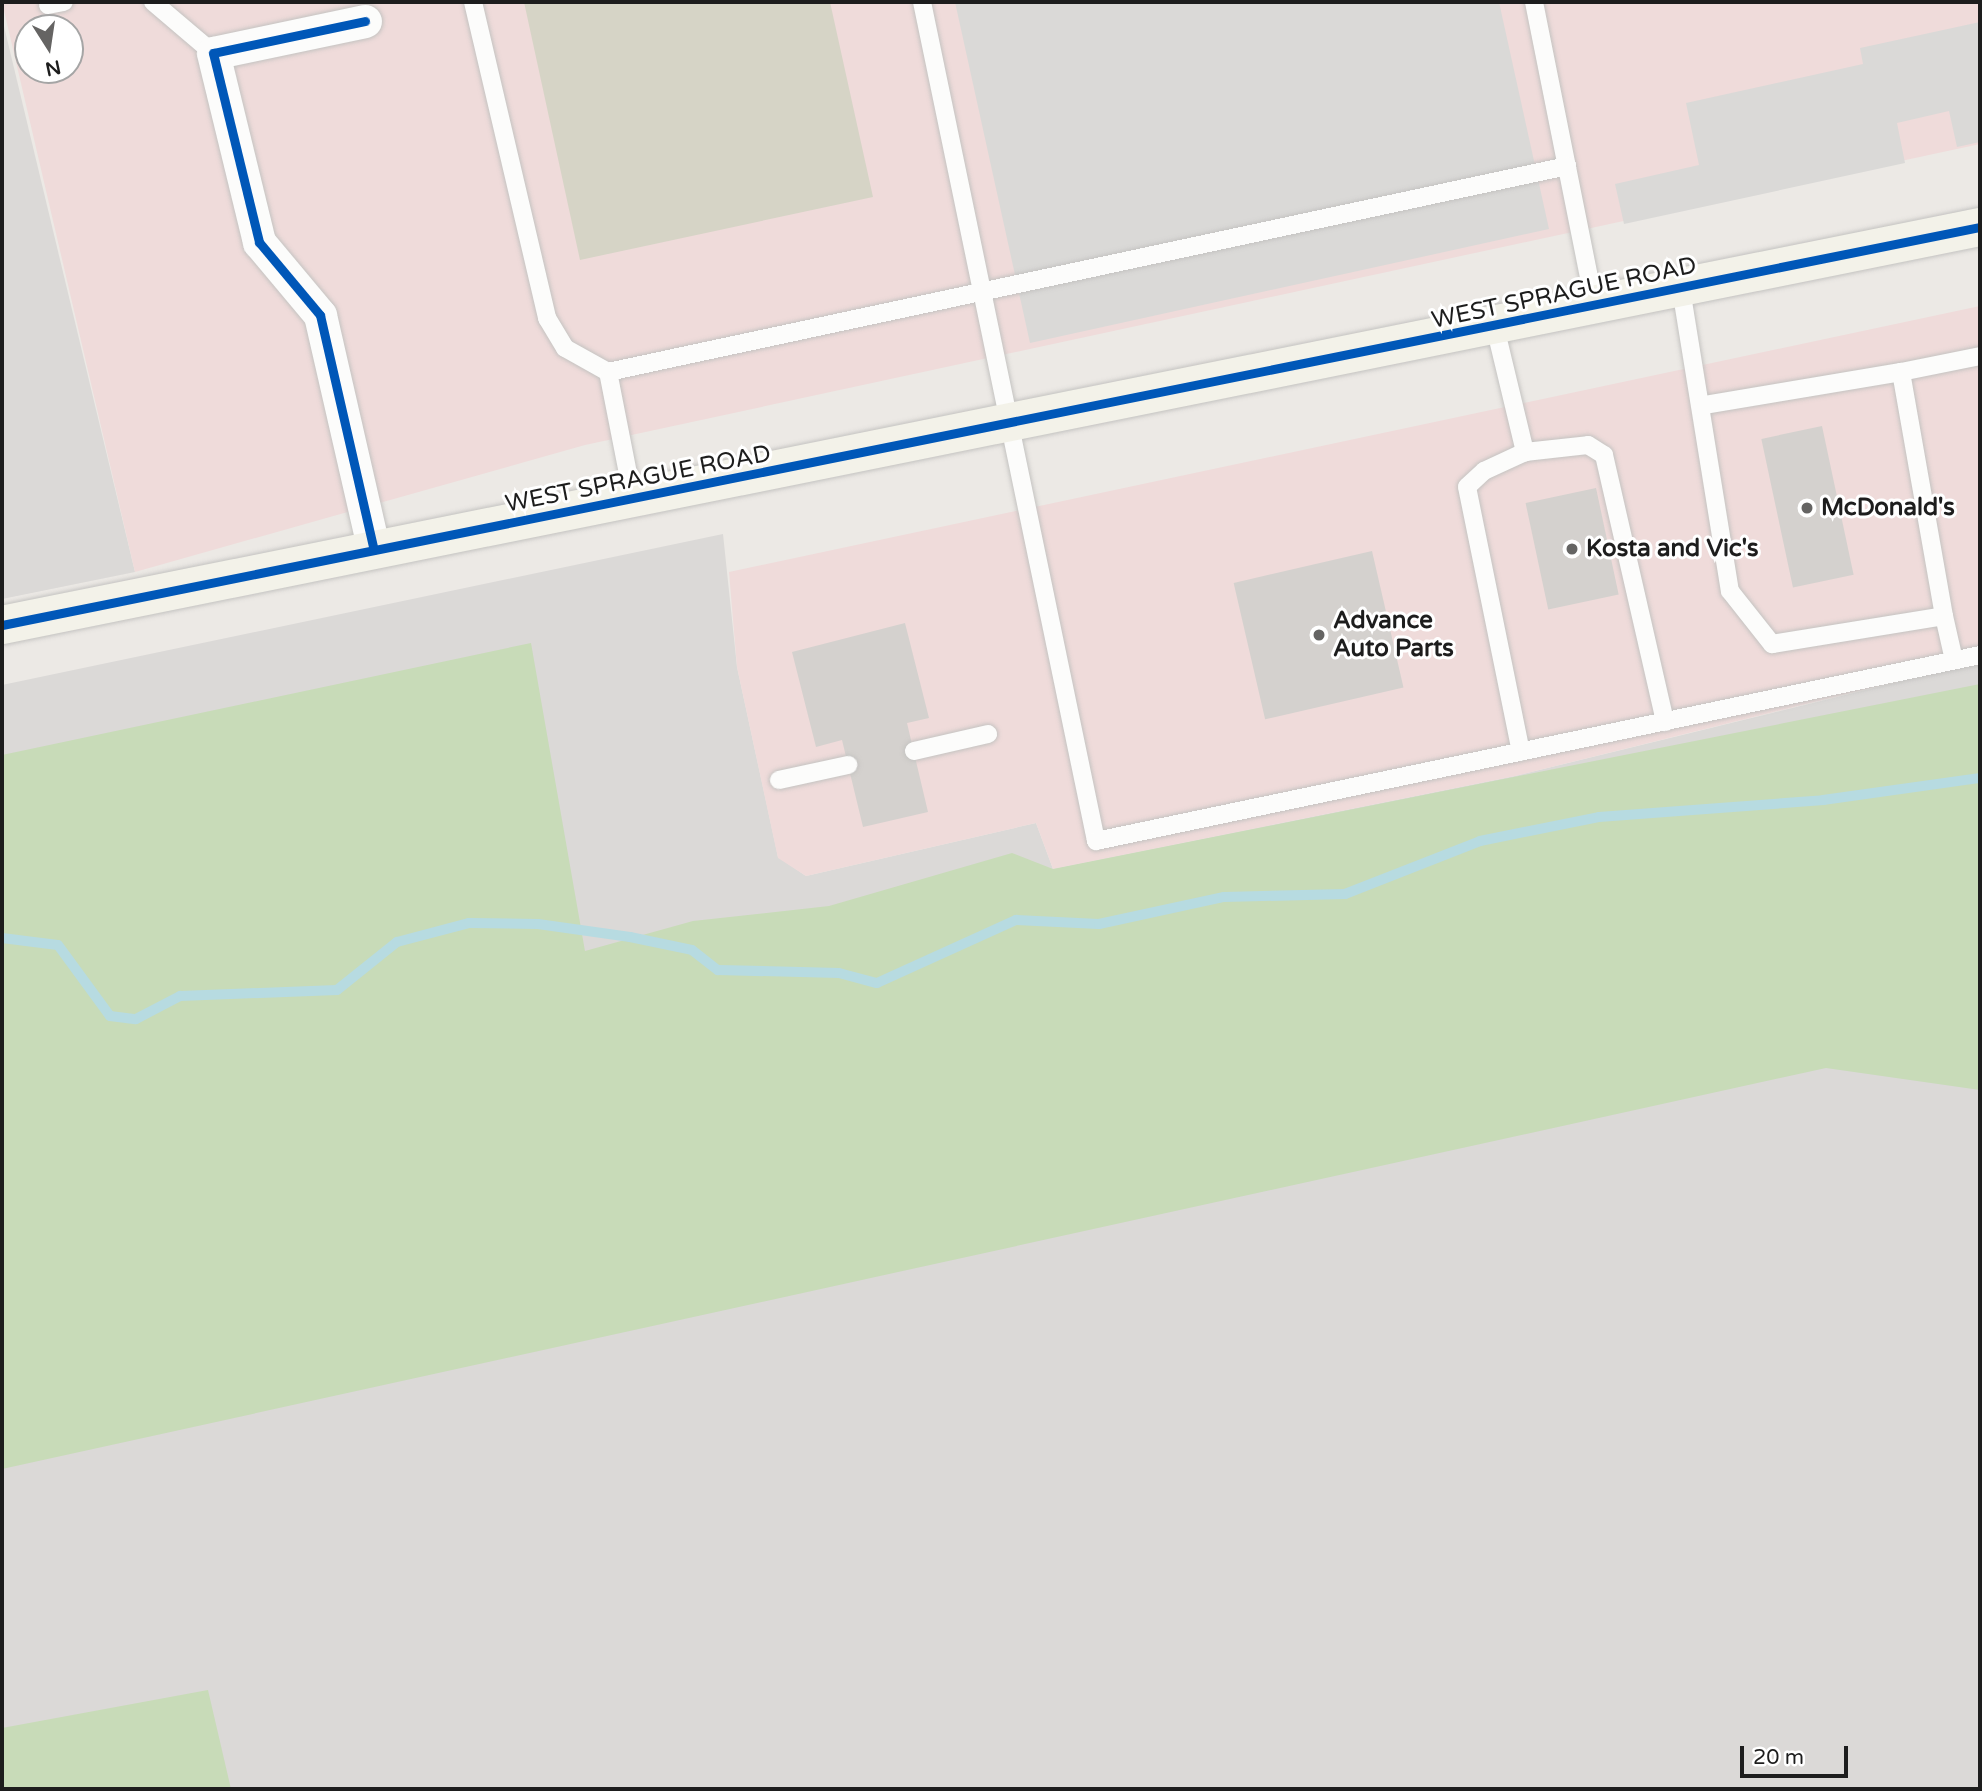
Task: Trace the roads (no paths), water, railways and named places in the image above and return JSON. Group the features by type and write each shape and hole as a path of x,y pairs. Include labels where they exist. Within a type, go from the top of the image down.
{"street":[{"path":"365,21 214,53 259,242 320,315 374,550"},
{"name":"WEST SPRAGUE ROAD","path":"2,625 1012,426 1980,227"}],"lane":[{"path":"153,2 214,53"},
{"path":"472,2 547,317 565,348 608,372 1567,166"},
{"path":"922,2 1096,841 1980,655"},
{"path":"1534,2 1595,306"},
{"path":"1681,289 1709,430 1730,591 1772,644 1944,616"},
{"path":"1495,327 1525,452"},
{"path":"1704,405 1980,356"},
{"path":"608,372 633,499"},
{"path":"1901,372 1954,660"},
{"path":"1521,752 1467,487 1484,471 1525,452 1588,445 1604,455 1665,722"},
{"path":"914,751 988,734"},
{"path":"779,780 848,765"}],"waterway":[{"path":"2,938 58,945 110,1016 136,1019 180,996 337,990 397,942 469,923 538,924 630,937 692,950 718,970 839,973 877,983 1016,920 1099,924 1224,897 1345,894 1480,841 1599,817 1823,800 1980,778"}],"place":[{"name":"McDonald's","path":"1807,508"},
{"name":"Kosta and Vic's","path":"1572,549"},
{"name":"Advance Auto Parts","path":"1319,635"}]}
